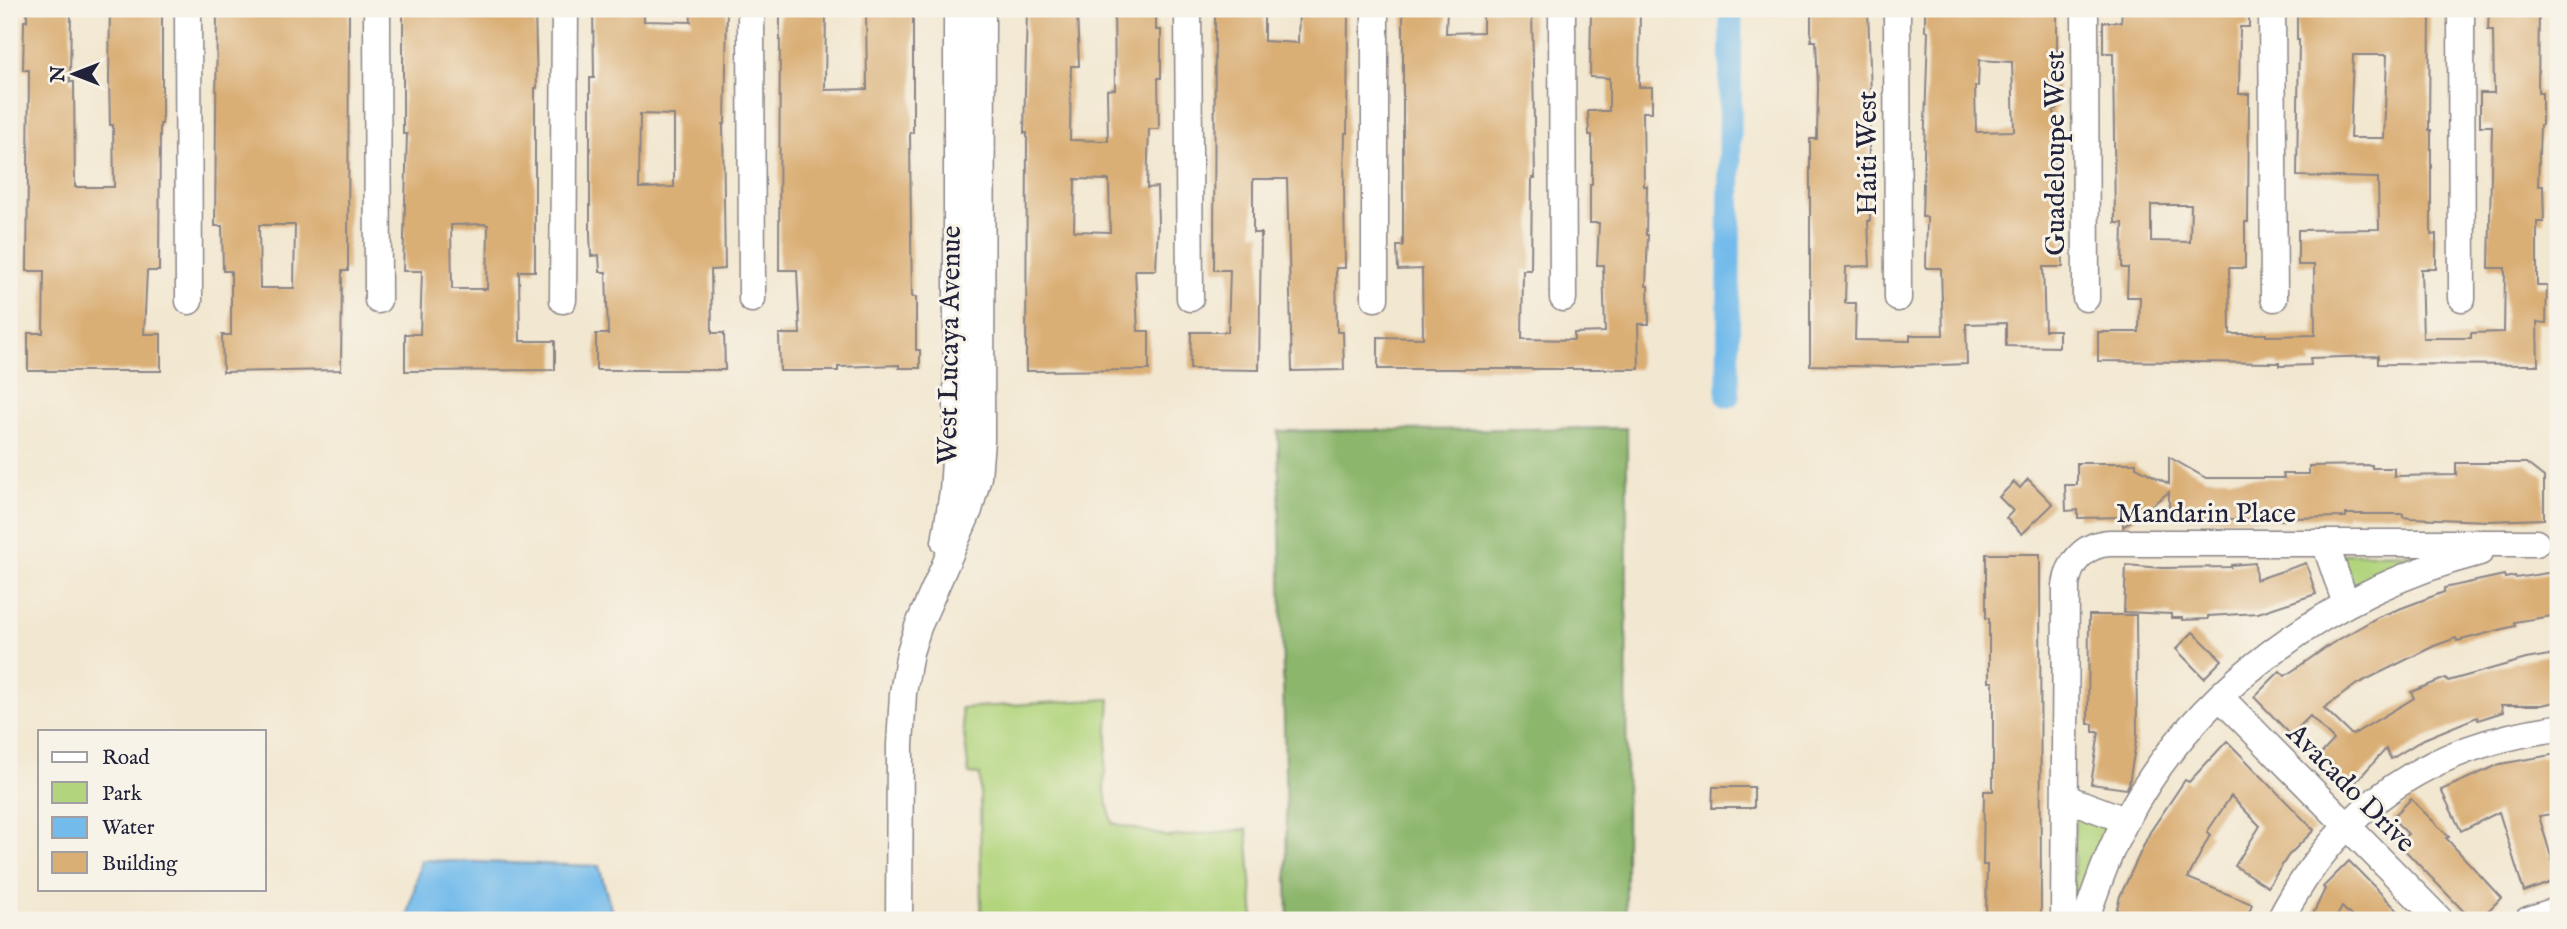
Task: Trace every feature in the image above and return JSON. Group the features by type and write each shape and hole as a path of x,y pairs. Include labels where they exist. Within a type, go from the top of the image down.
{"street":[{"path":"188,9 189,301"},
{"path":"377,9 378,300"},
{"path":"563,300 565,9"},
{"path":"751,9 752,299"},
{"path":"957,9 970,191"},
{"name":"West Lucaya Avenue","path":"899,920 900,745 903,693 910,652 918,627 969,510 978,477 970,406 970,191 982,9"},
{"path":"1188,9 1189,298"},
{"path":"1375,298 1376,9"},
{"path":"1562,9 1563,298"},
{"name":"Haiti West","path":"1897,9 1898,298"},
{"name":"Guadeloupe West","path":"2085,9 2086,298"},
{"path":"2272,9 2274,298"},
{"path":"2461,9 2462,298"},
{"name":"Mandarin Place","path":"2064,920 2066,586 2070,569 2082,553 2093,546 2110,543 2547,543"},
{"path":"2325,543 2346,604"},
{"path":"2085,920 2107,858 2125,820 2177,745 2220,697 2278,648 2346,604 2410,575 2450,560 2498,548 2547,543"},
{"name":"Avacado Drive","path":"2220,697 2440,920"},
{"path":"2280,920 2303,880 2346,826 2383,794 2443,758 2465,749 2510,735 2558,728"},
{"path":"2066,798 2125,820"},
{"path":"2528,920 2558,910"}],"green space":[{"path":"1627,428 1626,920 1288,920 1278,431"},
{"path":"2435,553 2359,587 2351,586 2340,554"},
{"path":"1110,699 1104,787 1112,823 1169,837 1247,829 1254,920 981,920 980,775 969,774 961,708"},
{"path":"2075,815 2104,822 2110,830 2078,915 2073,912"}],"water":[{"path":"421,860 599,866 614,920 407,920"}],"building":[{"path":"27,9 71,9 70,82 74,82 75,187 114,187 113,125 110,125 110,9 162,9 159,271 147,271 144,334 161,334 161,371 28,371 28,333 43,333 44,271 27,271 29,70 23,70 24,21 27,21"},
{"path":"217,9 349,9 348,271 342,271 341,370 223,372 222,335 231,335 231,271 223,271 222,226 215,226","holes":["259,225 295,225 294,288 260,288"]},
{"path":"403,9 535,9 535,271 519,271 520,341 555,341 555,370 405,371 405,334 420,334 422,271 403,271 407,134 403,134","holes":["451,225 488,225 487,289 452,289"]},
{"path":"593,9 644,9 644,21 691,22 690,9 727,9 723,124 725,269 711,270 712,333 724,333 725,370 596,370 596,334 608,334 606,272 600,272 599,255 591,256 590,78 594,78","holes":["640,114 674,115 674,187 639,188"]},
{"path":"780,9 826,9 825,90 867,89 866,9 913,9 913,133 910,133 912,297 916,297 916,350 920,350 920,368 899,368 899,365 838,367 838,371 780,371 779,334 800,334 797,270 779,270"},
{"path":"1027,9 1077,9 1079,66 1071,66 1070,140 1108,141 1107,90 1115,89 1114,9 1156,9 1156,30 1161,30 1159,129 1149,129 1147,188 1157,187 1156,270 1135,270 1138,331 1149,331 1149,370 1026,371 1027,133 1024,133","holes":["1075,179 1109,180 1110,232 1074,231"]},
{"path":"1215,9 1264,9 1264,41 1298,43 1299,9 1348,9 1345,268 1336,268 1337,332 1343,332 1344,370 1292,371 1287,179 1253,179 1253,233 1261,233 1259,370 1190,369 1191,332 1228,332 1230,270 1214,270"},
{"path":"1403,9 1447,9 1446,33 1483,32 1483,9 1532,9 1535,178 1532,178 1531,270 1523,270 1522,339 1574,340 1574,333 1605,332 1603,265 1597,265 1599,223 1590,223 1592,135 1589,135 1588,111 1609,111 1609,78 1590,77 1591,9 1640,9 1639,87 1652,87 1652,112 1643,112 1649,324 1638,324 1639,369 1378,369 1378,337 1423,338 1422,269 1398,270 1397,246 1403,246"},
{"path":"1811,9 1868,9 1871,95 1868,175 1870,266 1846,267 1845,303 1856,303 1855,340 1910,341 1910,335 1943,335 1941,268 1926,268 1927,217 1922,217 1928,31 1925,31 1925,9 2057,13 2057,109 2054,109 2055,232 2062,232 2063,267 2043,267 2045,330 2059,330 2059,347 2006,346 2006,323 1966,324 1967,364 1889,367 1810,365 1810,139 1817,139 1818,87 1816,41 1811,41","holes":["1979,60 2012,62 2014,131 1976,132 1975,86 1978,86"]},
{"path":"2249,9 2249,27 2240,27 2239,94 2249,94 2248,222 2245,222 2245,268 2229,268 2230,334 2266,336 2315,335 2314,265 2298,265 2298,230 2379,229 2378,178 2297,176 2297,9 2430,9 2431,235 2436,234 2436,269 2421,269 2423,338 2471,338 2471,333 2504,332 2505,268 2489,268 2492,126 2480,126 2480,93 2494,93 2493,30 2488,30 2489,9 2539,9 2538,92 2542,92 2542,125 2538,186 2543,186 2544,222 2537,222 2537,286 2547,286 2546,323 2537,322 2538,365 2378,364 2378,356 2310,358 2311,365 2279,366 2279,363 2098,361 2098,332 2139,332 2140,297 2127,297 2128,268 2122,268 2123,223 2115,223 2113,53 2103,53 2103,22 2121,22 2122,10","holes":["2353,55 2387,55 2384,138 2350,138","2151,205 2191,205 2190,242 2151,241"]},
{"path":"2169,457 2206,478 2284,478 2283,474 2309,474 2309,466 2372,465 2372,468 2394,468 2394,476 2456,475 2456,463 2526,463 2544,477 2544,519 2488,521 2411,518 2403,517 2403,514 2346,514 2346,517 2284,520 2169,518 2169,492 2123,527 2123,517 2078,518 2078,510 2066,511 2065,485 2077,485 2077,463 2136,463 2136,467 2169,484"},
{"path":"2028,479 2053,504 2022,534 2006,518 2013,511 1999,497 2014,482 2020,488"},
{"path":"1986,554 2040,554 2041,920 1986,920 1987,865 1983,865 1984,791 1993,791 1993,682 1989,682"},
{"path":"2255,563 2256,580 2306,563 2316,594 2258,613 2208,616 2208,619 2182,620 2171,618 2171,614 2124,612 2126,565 2163,568 2231,567"},
{"path":"2558,573 2558,615 2514,622 2515,626 2457,641 2456,638 2434,646 2357,684 2324,708 2352,735 2414,698 2411,692 2446,678 2448,681 2549,655 2558,656 2558,699 2555,699 2555,702 2542,705 2501,705 2503,712 2478,720 2477,717 2424,739 2391,759 2386,749 2351,787 2319,756 2334,740 2310,716 2291,735 2254,697 2280,671 2285,676 2331,644 2378,617 2444,592 2444,588 2504,575 2505,578 2516,578"},
{"path":"2089,615 2136,615 2137,735 2126,789 2091,784 2099,732 2093,732 2093,724 2088,724"},
{"path":"2193,632 2222,660 2204,678 2176,649"},
{"path":"2227,741 2314,830 2288,856 2268,887 2235,866 2260,826 2231,796 2207,832 2210,835 2188,878 2252,904 2246,920 2114,920 2120,896 2150,832 2185,780 2189,782"},
{"path":"2558,755 2558,813 2539,816 2558,880 2524,892 2499,812 2461,831 2441,790 2500,764"},
{"path":"1713,787 1754,787 1754,808 1712,808"},
{"path":"2411,799 2449,837 2446,838 2501,898 2479,920 2472,920 2398,843 2408,834 2392,818"},
{"path":"2349,861 2407,920 2355,920 2342,907 2335,920 2310,920 2325,889 2323,887"}],"waterway":[{"path":"1728,396 1731,9"}]}
